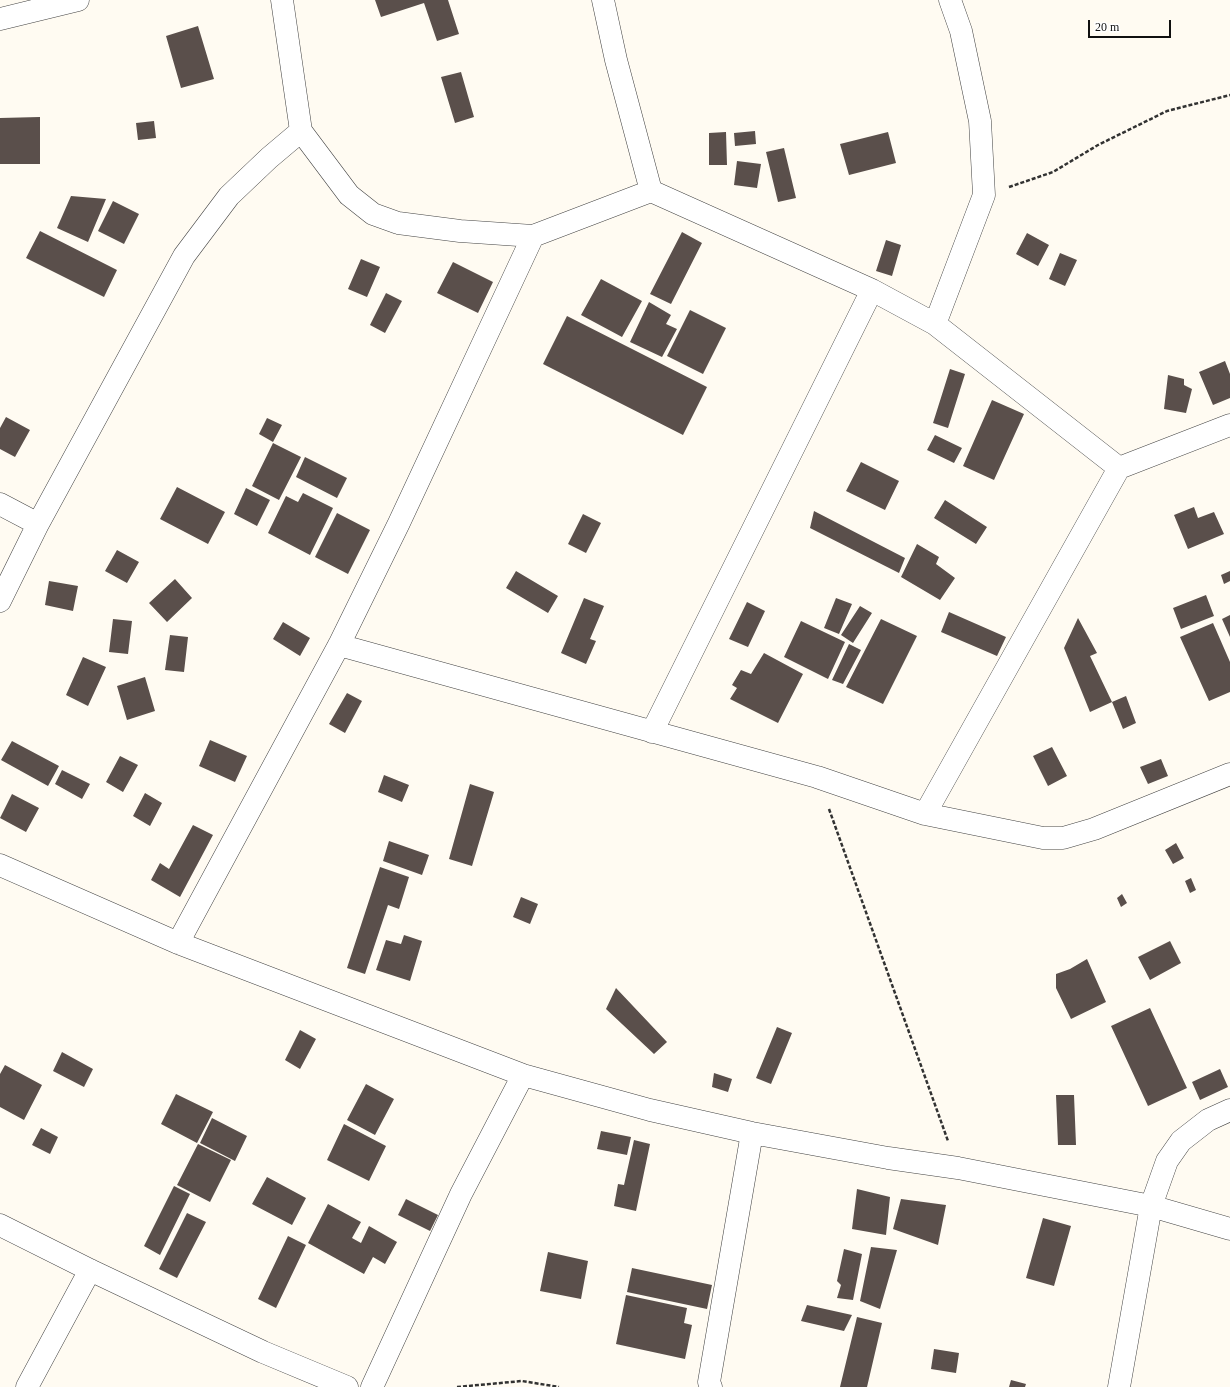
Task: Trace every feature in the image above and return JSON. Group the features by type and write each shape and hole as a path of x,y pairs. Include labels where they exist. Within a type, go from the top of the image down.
{"street":[{"path":"0,19 78,0"},
{"path":"282,0 301,131 349,195 372,214 398,223 452,230 533,236 651,191 872,290 935,324 1120,468"},
{"path":"603,0 616,60 651,191"},
{"path":"935,324 984,195 980,121 961,31 950,0"},
{"path":"0,601 38,524 184,256 229,196 269,158 301,131"},
{"path":"178,943 339,645 399,523 533,236"},
{"path":"652,732 872,290"},
{"path":"925,814 1120,468 1230,425"},
{"path":"0,504 38,524"},
{"path":"339,645 817,777 925,814 1043,838 1063,838 1094,829 1230,774"},
{"path":"0,864 178,943 523,1075 650,1110 752,1133 888,1158 958,1168 1151,1206 1230,1229"},
{"path":"372,1387 461,1194 523,1075"},
{"path":"1119,1387 1151,1206 1167,1161 1181,1141 1208,1120 1230,1110"},
{"path":"711,1387 709,1382 752,1133"},
{"path":"0,1225 90,1270 263,1352 347,1387"},
{"path":"27,1387 90,1270"}],"path":[{"path":"984,195 1053,172 1098,145 1167,111 1230,95"},
{"path":"817,777 958,1168"},
{"path":"457,1387 522,1381 559,1387"}],"building":[{"path":"375,0 448,0 459,34 437,41 424,3 381,17"},
{"path":"198,26 214,79 181,88 166,36"},
{"path":"461,72 474,117 455,123 441,77"},
{"path":"40,117 40,164 0,164 0,118"},
{"path":"154,121 156,138 138,140 136,123"},
{"path":"755,131 756,144 735,146 734,133"},
{"path":"726,132 727,165 709,165 709,133"},
{"path":"888,132 896,163 849,175 840,144"},
{"path":"784,148 796,198 778,202 766,152"},
{"path":"737,161 761,164 757,188 734,185"},
{"path":"71,196 106,199 88,242 57,228"},
{"path":"113,201 139,214 124,244 98,231"},
{"path":"40,231 117,270 104,297 26,258"},
{"path":"682,232 702,243 671,304 650,294"},
{"path":"1027,233 1049,245 1038,266 1016,254"},
{"path":"886,240 901,245 892,276 876,271"},
{"path":"1060,253 1077,260 1065,286 1049,279"},
{"path":"361,259 380,267 367,297 348,289"},
{"path":"453,262 493,282 478,313 437,293"},
{"path":"601,279 642,301 622,337 581,315"},
{"path":"386,293 402,301 385,333 370,325"},
{"path":"649,302 671,315 666,324 677,329 662,357 630,342"},
{"path":"690,310 726,328 703,374 667,356"},
{"path":"567,316 707,387 683,435 543,364"},
{"path":"1225,361 1230,374 1230,398 1213,405 1199,372"},
{"path":"950,369 965,374 948,428 933,423"},
{"path":"1168,375 1184,379 1184,385 1192,389 1186,413 1164,409"},
{"path":"992,400 1024,414 994,480 963,466"},
{"path":"6,417 30,430 15,457 0,449 0,428"},
{"path":"267,418 282,425 273,442 259,434"},
{"path":"935,435 962,448 954,463 927,450"},
{"path":"273,443 301,457 279,500 252,486"},
{"path":"305,457 347,478 337,498 296,477"},
{"path":"861,462 899,481 885,510 846,491"},
{"path":"177,487 225,512 208,544 160,519"},
{"path":"246,488 270,500 257,526 234,514"},
{"path":"303,493 333,508 310,555 268,533 286,496 298,502"},
{"path":"945,500 987,527 976,544 934,518"},
{"path":"1194,507 1198,518 1214,512 1224,534 1188,549 1174,515"},
{"path":"814,511 905,558 899,573 810,528"},
{"path":"337,513 370,530 348,574 315,557"},
{"path":"583,514 601,523 586,553 568,544"},
{"path":"917,544 939,557 936,564 955,578 940,600 901,577"},
{"path":"117,550 139,562 127,583 105,571"},
{"path":"516,571 558,596 548,613 506,588"},
{"path":"1230,571 1230,581 1224,584 1221,575"},
{"path":"175,579 192,598 167,622 149,603"},
{"path":"49,581 78,586 73,611 45,605"},
{"path":"1206,595 1214,616 1181,629 1173,608"},
{"path":"584,598 604,606 590,639 596,641 586,664 561,653"},
{"path":"836,598 852,604 839,634 824,628"},
{"path":"747,602 765,611 748,647 729,639"},
{"path":"860,606 872,613 853,643 841,635"},
{"path":"949,612 1006,637 997,656 941,632"},
{"path":"1230,615 1230,637 1222,619"},
{"path":"1078,618 1097,653 1090,656 1112,702 1090,712 1064,648"},
{"path":"113,619 132,621 128,654 109,652"},
{"path":"881,619 917,636 883,704 846,687"},
{"path":"801,621 845,642 828,679 784,657"},
{"path":"283,622 310,638 300,656 273,639"},
{"path":"1213,623 1230,662 1230,692 1209,701 1180,637"},
{"path":"170,635 188,637 184,672 165,670"},
{"path":"849,644 861,650 843,684 832,680"},
{"path":"764,653 803,674 778,723 730,699 737,688 732,685 741,670 751,674"},
{"path":"83,657 106,667 88,706 66,695"},
{"path":"145,677 155,711 127,720 117,686"},
{"path":"347,693 362,701 345,733 329,724"},
{"path":"1126,696 1136,723 1123,729 1112,702"},
{"path":"210,740 247,756 235,782 199,766"},
{"path":"12,741 59,766 48,786 1,760"},
{"path":"1052,747 1067,776 1048,786 1033,756"},
{"path":"120,756 138,765 123,792 106,782"},
{"path":"1161,759 1168,776 1148,784 1140,767"},
{"path":"62,770 90,784 82,799 55,784"},
{"path":"384,775 409,785 402,802 378,792"},
{"path":"470,784 494,792 472,866 449,859"},
{"path":"145,793 162,803 150,826 133,816"},
{"path":"12,794 39,808 26,832 0,818"},
{"path":"193,825 213,835 180,897 151,880 160,863 169,869"},
{"path":"389,841 429,855 422,875 383,861"},
{"path":"1176,843 1184,858 1173,864 1165,850"},
{"path":"380,867 409,877 399,909 388,905 365,974 347,968"},
{"path":"1191,878 1196,890 1190,893 1185,881"},
{"path":"1122,894 1127,903 1121,907 1117,898"},
{"path":"521,897 538,904 530,924 513,917"},
{"path":"404,935 422,941 410,981 376,970 386,940 401,944"},
{"path":"1170,941 1181,963 1150,980 1138,957"},
{"path":"1087,959 1106,1002 1071,1019 1056,988 1056,974 1070,969"},
{"path":"616,988 667,1042 654,1054 606,1009"},
{"path":"1150,1008 1187,1088 1148,1106 1111,1026"},
{"path":"777,1027 792,1033 771,1084 756,1078"},
{"path":"300,1030 316,1039 300,1069 285,1060"},
{"path":"62,1052 93,1069 84,1087 53,1071"},
{"path":"5,1065 42,1085 24,1120 0,1107 0,1074"},
{"path":"1220,1069 1228,1087 1200,1100 1192,1082"},
{"path":"714,1073 732,1079 728,1092 712,1087"},
{"path":"366,1084 394,1099 375,1135 347,1120"},
{"path":"176,1094 213,1112 197,1143 161,1124"},
{"path":"1056,1095 1074,1095 1076,1145 1058,1145"},
{"path":"212,1118 247,1136 235,1161 200,1143"},
{"path":"344,1124 386,1146 369,1181 327,1160"},
{"path":"41,1128 58,1137 50,1154 32,1145"},
{"path":"601,1131 631,1137 627,1155 597,1149"},
{"path":"634,1140 650,1144 636,1211 614,1206 618,1184 624,1185"},
{"path":"198,1144 231,1160 210,1202 177,1185"},
{"path":"267,1177 306,1198 292,1225 252,1204"},
{"path":"174,1186 190,1194 160,1255 144,1246"},
{"path":"857,1189 890,1197 886,1235 852,1229"},
{"path":"406,1199 438,1215 430,1231 398,1215"},
{"path":"901,1199 946,1205 938,1245 893,1229"},
{"path":"328,1204 361,1222 352,1238 361,1243 369,1226 397,1242 385,1264 373,1257 364,1274 308,1243"},
{"path":"187,1213 206,1222 177,1278 159,1269"},
{"path":"1043,1218 1071,1226 1054,1286 1026,1278"},
{"path":"288,1236 306,1245 276,1308 258,1299"},
{"path":"871,1247 897,1250 880,1309 860,1301"},
{"path":"844,1249 862,1254 853,1300 837,1298 841,1285 837,1281"},
{"path":"548,1252 588,1261 581,1299 540,1291"},
{"path":"632,1268 712,1285 707,1309 627,1292"},
{"path":"626,1295 687,1308 684,1323 692,1325 685,1359 616,1344"},
{"path":"807,1305 852,1315 844,1331 801,1321"},
{"path":"857,1317 882,1323 867,1387 840,1387"},
{"path":"934,1349 959,1353 956,1373 931,1369"},
{"path":"1011,1380 1026,1384 1025,1387 1009,1387"}]}
